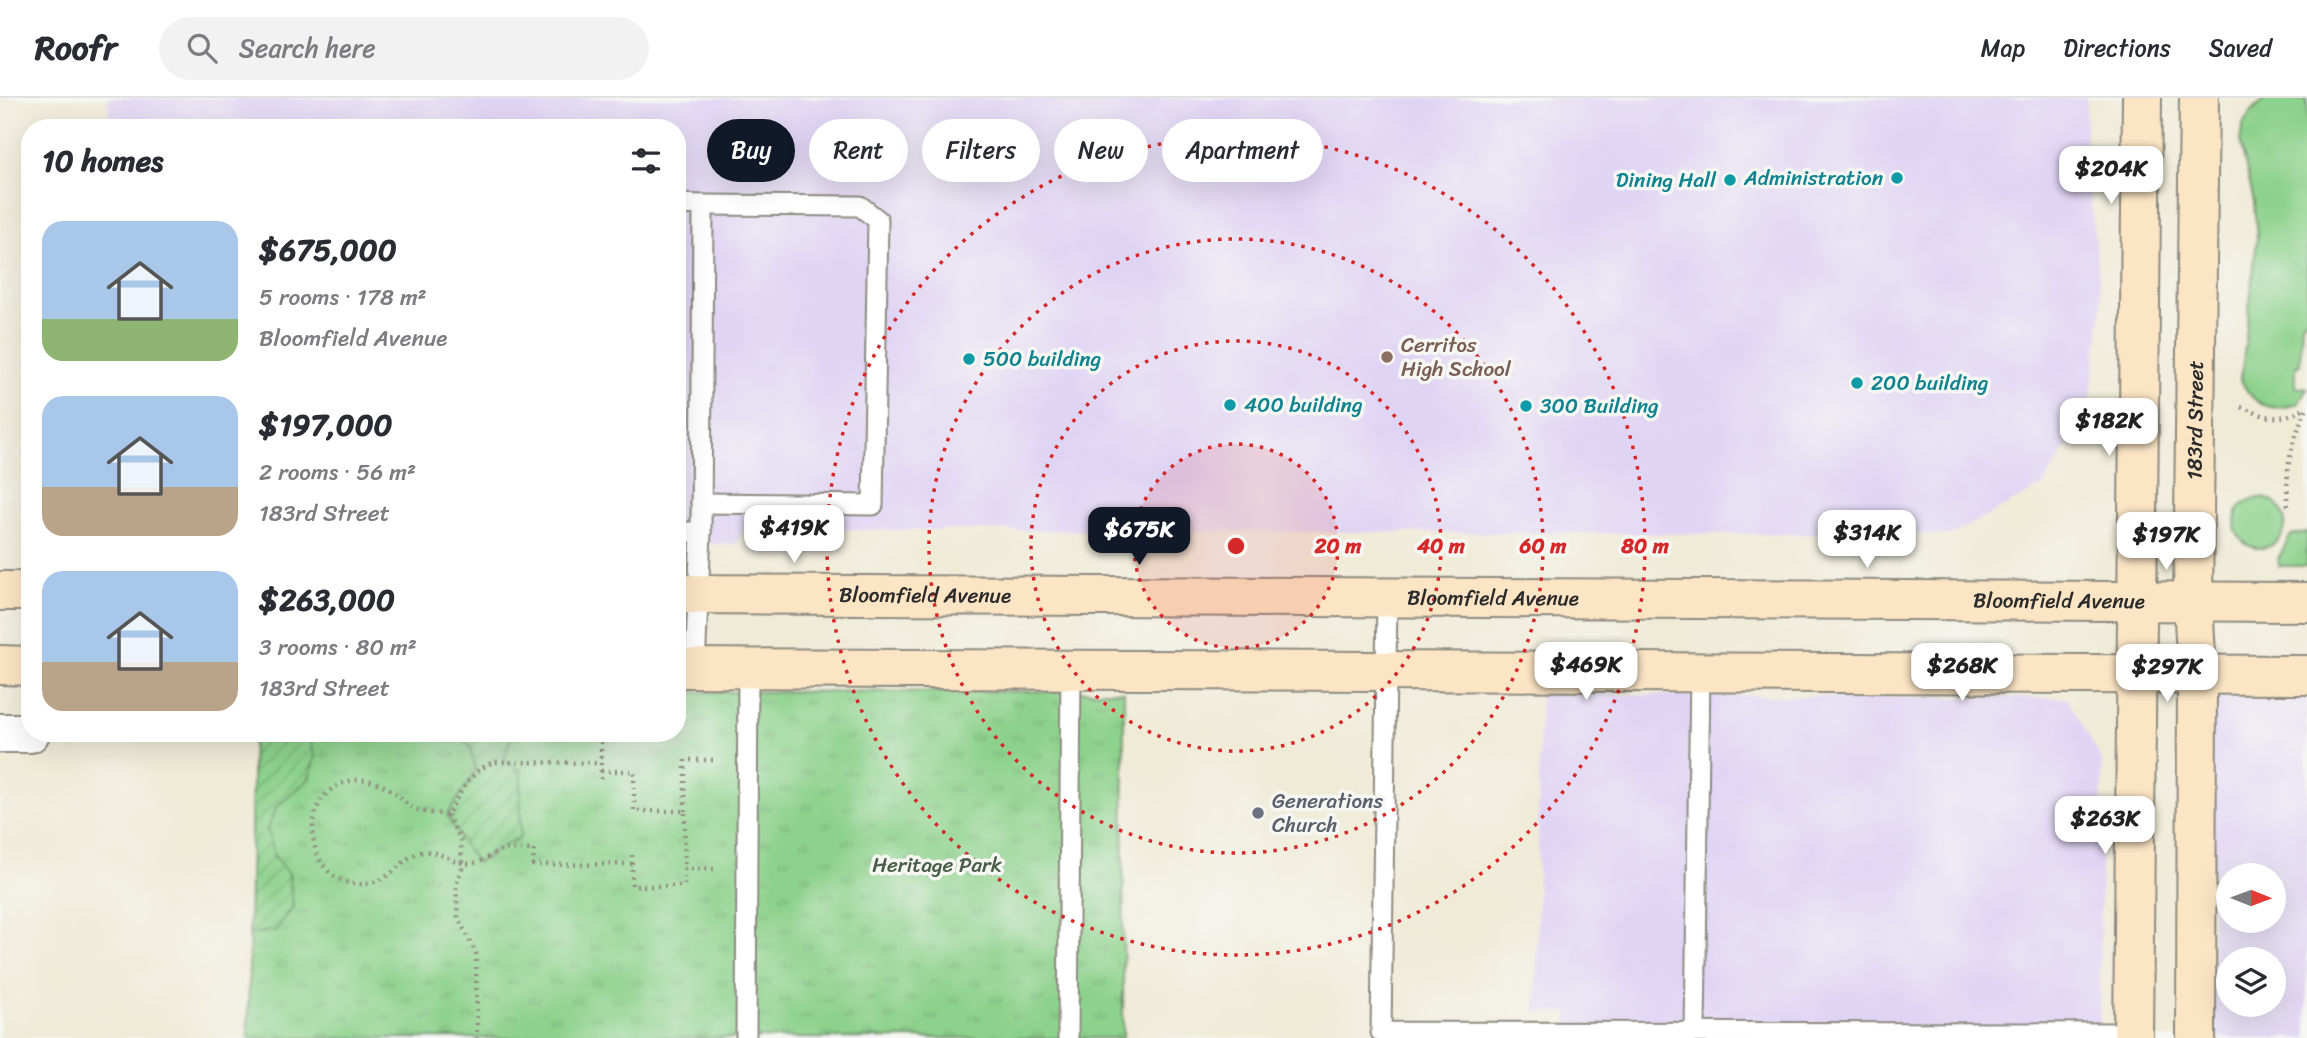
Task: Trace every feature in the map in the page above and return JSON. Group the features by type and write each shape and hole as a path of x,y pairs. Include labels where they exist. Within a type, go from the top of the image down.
{"street":[{"path":"2133,1035 2142,98"},
{"name":"183rd Street","path":"2196,1038 2197,674 2193,601 2199,98"},
{"path":"0,591 21,591"},
{"name":"Bloomfield Avenue","path":"687,594 2307,602"},
{"path":"0,665 21,666"},
{"path":"686,668 2307,675"},
{"path":"0,733 21,733"}],"lane":[{"path":"686,204 860,206 878,220 873,505 701,503"},
{"path":"686,668 687,594 701,532 703,205"},
{"path":"686,532 701,532"},
{"path":"1387,598 1381,1032 2133,1035"},
{"path":"746,1038 748,669"},
{"path":"1068,1038 1070,670"},
{"path":"1695,1032 1700,672"}],"path":[{"path":"2241,407 2265,417 2291,417 2307,407"},
{"path":"2288,506 2286,480 2291,445 2307,407"},
{"path":"601,742 601,779"},
{"path":"632,853 632,886 684,886 685,760 715,760"},
{"path":"447,815 471,775 494,762 601,762"},
{"path":"601,771 634,771 634,814 685,811"},
{"path":"447,815 414,809 396,793 372,781 354,780 333,788 317,807 310,828 316,854 333,875 355,884 378,881 396,871 412,856 425,851 462,863 477,863 498,851 534,850 533,864 632,864"},
{"path":"447,815 461,840 462,863 456,886 457,908 458,918 476,953 477,1038"},
{"path":"684,869 714,869"}],"shaded area":[{"name":"Cerritos High School","path":"108,98 2087,98 2085,148 2102,306 2090,408 2043,486 1951,535 744,529 736,544 686,544 686,119 108,119"},
{"path":"2212,691 2307,693 2307,1038 2212,1038"},
{"path":"1540,694 2067,698 2102,760 2099,1038 1568,1038 1568,1012 1536,1012"}],"green space":[{"path":"2266,98 2307,98 2307,318 2302,323 2296,387 2307,388 2299,403 2280,407 2258,402 2241,380 2257,239 2254,202 2240,141 2243,125 2253,110"},
{"path":"2260,498 2278,505 2285,523 2278,541 2260,548 2242,541 2235,523 2242,505"},
{"path":"2307,532 2307,566 2279,566 2279,557 2291,535"},
{"name":"Heritage Park","path":"1124,691 1123,1038 248,1038 253,742 686,742 686,692"},
{"path":"253,742 311,742 315,757 309,779 277,806 267,829 274,856 289,874 293,907 275,931 249,934"},
{"path":"467,742 509,742 504,761 511,762 515,769 521,770 520,838 477,863 447,815 476,771"}],"place":[{"name":"Administration","path":"1897,178"},
{"name":"Dining Hall","path":"1730,180"},
{"name":"Cerritos High School","path":"1387,357"},
{"name":"500 building","path":"969,359"},
{"name":"200 building","path":"1857,383"},
{"name":"400 building","path":"1230,405"},
{"name":"300 Building","path":"1526,406"},
{"name":"Generations Church","path":"1258,813"}]}
